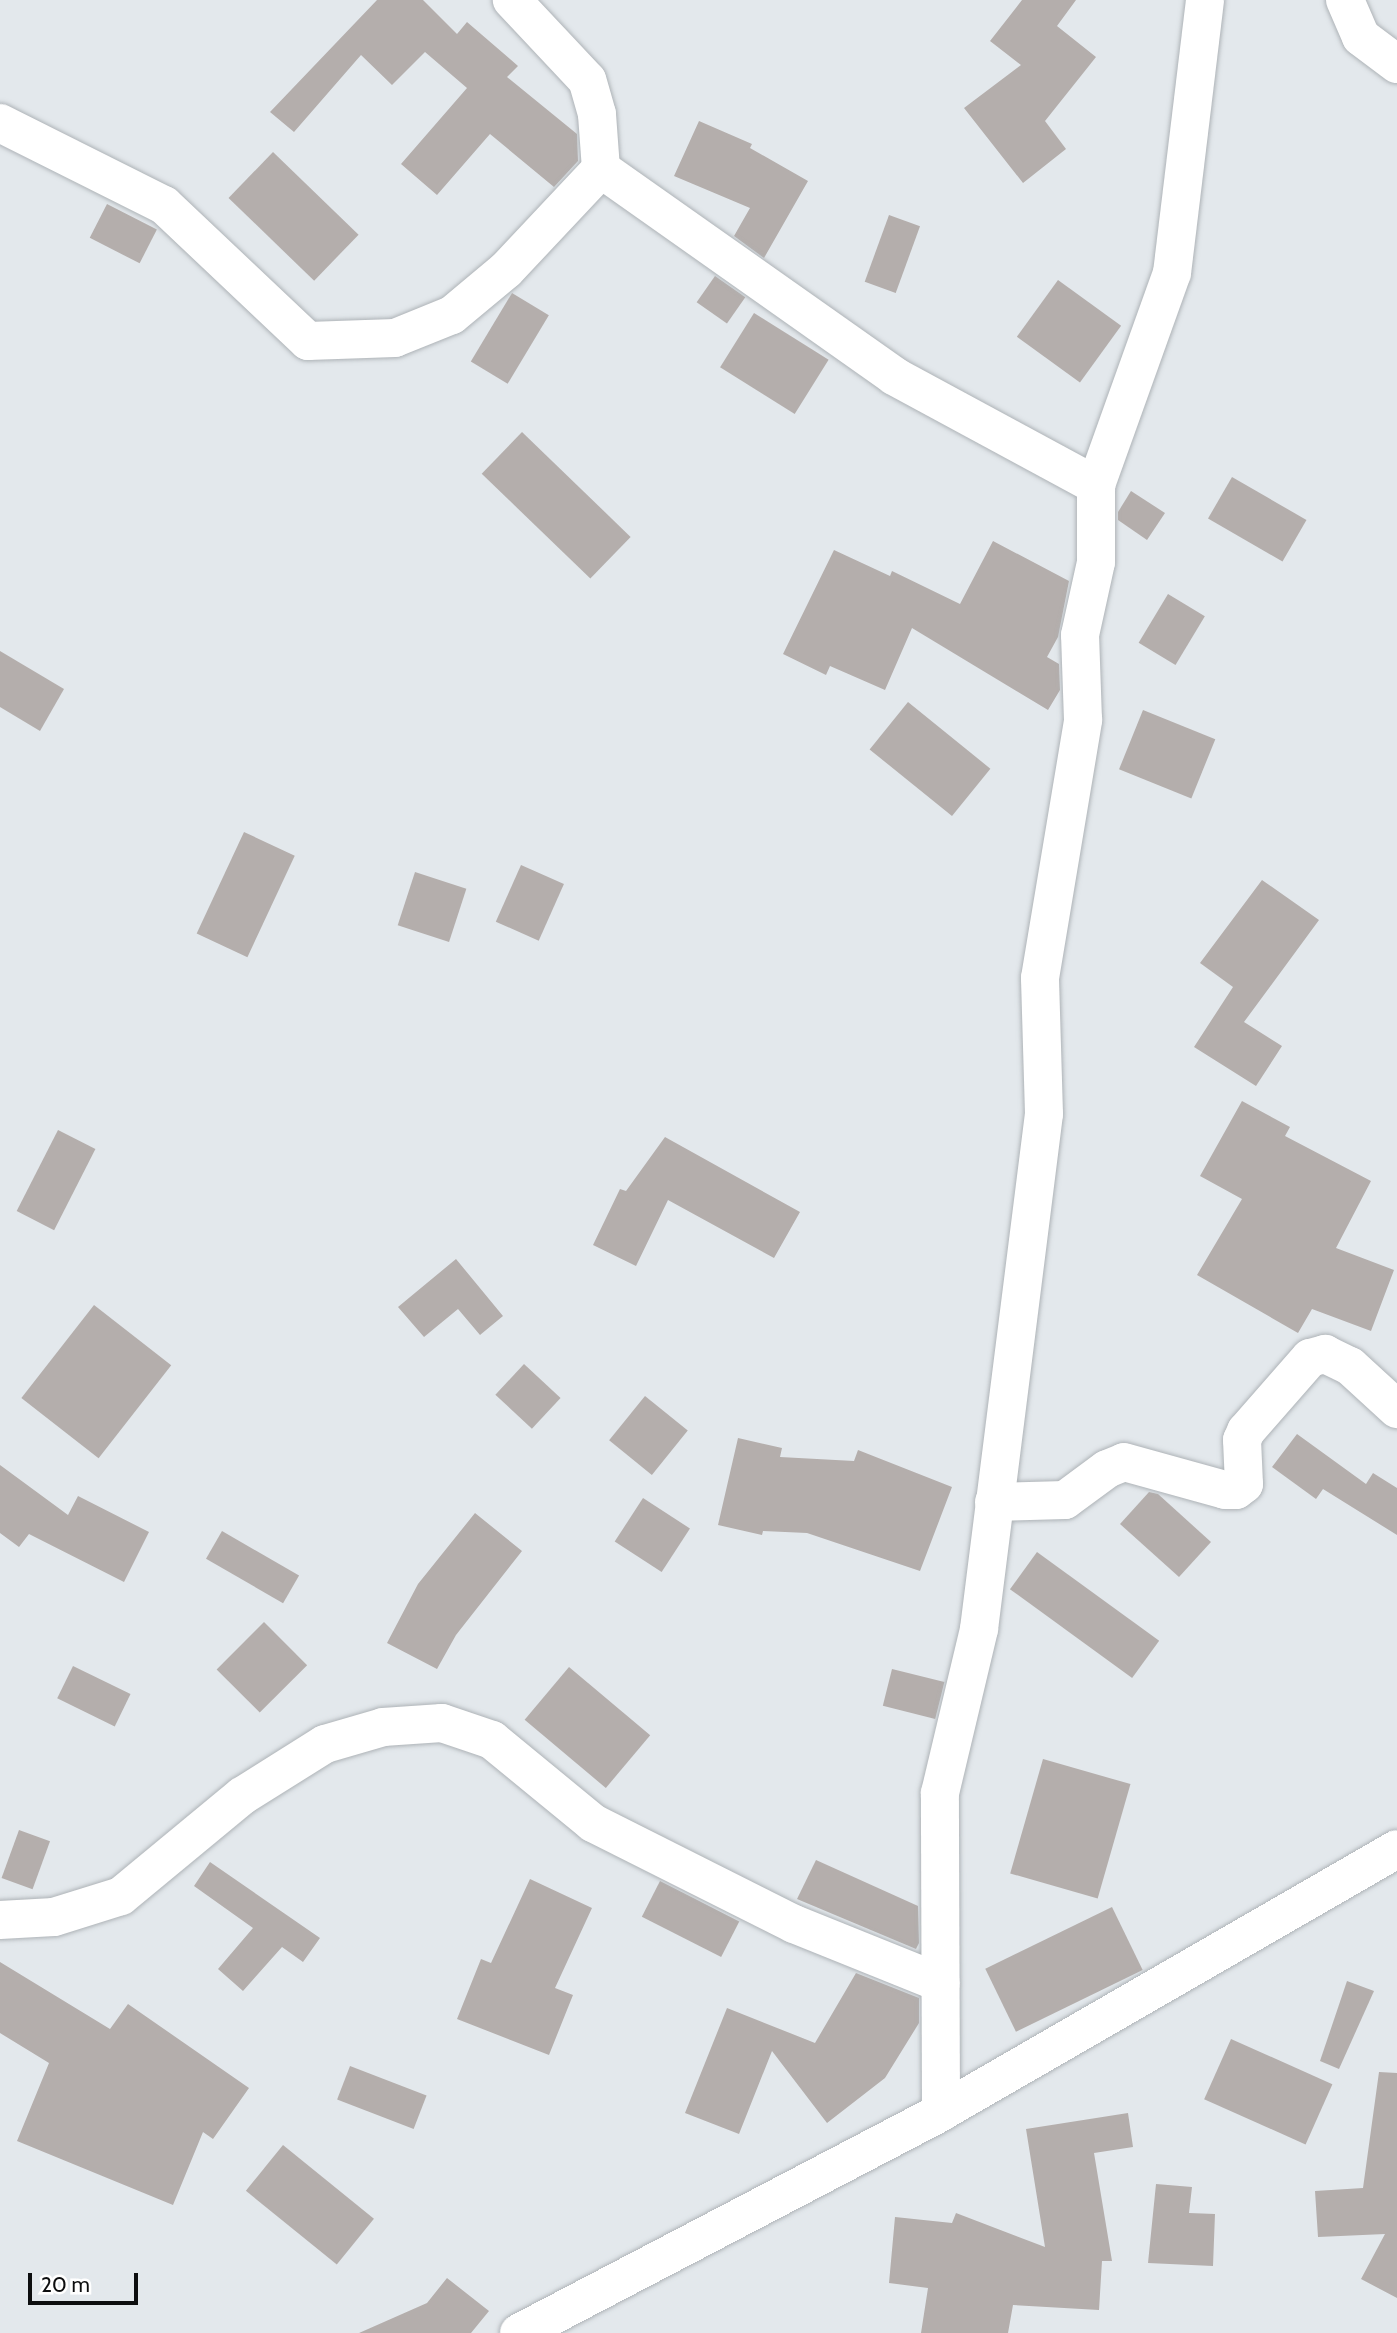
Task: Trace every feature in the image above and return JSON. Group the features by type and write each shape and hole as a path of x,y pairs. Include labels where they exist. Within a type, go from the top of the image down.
{"street":[{"path":"0,123 164,205 308,341 395,338 452,315 506,270 601,169 597,114 587,80 512,0"},
{"path":"941,2112 940,1793 979,1629 1044,1114 1040,978 1083,720 1080,635 1096,562 1096,485 1172,274 1205,0"},
{"path":"1345,0 1361,37 1397,64"},
{"path":"601,169 894,376 1096,485"},
{"path":"994,1502 1066,1500 1107,1469 1124,1462 1225,1489 1236,1489 1244,1484 1242,1440 1246,1431 1310,1358 1325,1354 1350,1366 1397,1409"},
{"path":"0,1920 54,1917 121,1896 242,1796 325,1744 383,1727 442,1723 492,1740 593,1823 794,1924 941,1983"},
{"path":"519,2333 941,2112 1397,1849"}],"building":[{"path":"377,0 423,0 457,34 467,22 518,66 507,77 577,134 578,161 554,187 490,134 437,195 401,164 467,88 425,52 392,85 361,55 294,132 270,112"},
{"path":"1022,0 1076,0 1057,26 1096,57 1045,121 1066,149 1023,183 964,108 1021,65 990,41"},
{"path":"699,121 752,144 750,148 808,181 764,258 734,236 750,208 674,176"},
{"path":"273,152 359,235 314,281 229,198"},
{"path":"107,204 157,229 140,263 90,238"},
{"path":"889,215 920,226 896,293 865,282"},
{"path":"715,276 745,297 727,323 697,302"},
{"path":"1058,280 1121,326 1080,382 1017,337"},
{"path":"512,293 549,315 508,384 471,362"},
{"path":"754,313 829,360 795,414 720,367"},
{"path":"522,432 631,537 590,579 482,474"},
{"path":"1232,477 1306,520 1282,562 1208,519"},
{"path":"1131,491 1165,513 1147,540 1118,520 1118,512"},
{"path":"993,541 1069,581 1058,637 1047,657 1059,664 1060,690 1048,710 912,628 885,690 830,666 826,675 783,654 834,550 890,576 892,571 960,604"},
{"path":"1168,594 1205,616 1176,665 1139,643"},
{"path":"0,651 64,689 40,731 0,707"},
{"path":"908,702 990,769 952,816 870,749"},
{"path":"1143,710 1215,739 1191,799 1119,769"},
{"path":"244,832 295,856 247,957 197,934"},
{"path":"521,865 564,884 539,941 496,922"},
{"path":"415,872 466,889 449,942 398,925"},
{"path":"1262,880 1319,920 1244,1022 1282,1046 1256,1086 1194,1047 1233,987 1200,963"},
{"path":"1242,1101 1290,1127 1285,1136 1371,1181 1336,1248 1394,1270 1371,1331 1312,1309 1298,1333 1197,1275 1242,1199 1200,1176"},
{"path":"58,1130 95,1149 54,1230 17,1211"},
{"path":"665,1137 800,1212 774,1258 668,1200 636,1266 593,1245 620,1189 626,1191"},
{"path":"456,1259 503,1316 480,1335 458,1309 424,1337 398,1307"},
{"path":"94,1305 171,1365 99,1458 21,1398"},
{"path":"524,1364 561,1398 532,1429 495,1395"},
{"path":"645,1396 688,1431 652,1475 609,1440"},
{"path":"1297,1434 1366,1484 1373,1473 1397,1488 1397,1535 1323,1489 1316,1499 1272,1467"},
{"path":"738,1438 782,1448 780,1457 854,1461 858,1450 952,1487 920,1571 807,1533 763,1531 762,1535 718,1525"},
{"path":"0,1465 68,1515 78,1496 149,1532 124,1582 29,1534 19,1547 0,1533"},
{"path":"1149,1492 1158,1494 1211,1542 1179,1577 1120,1524"},
{"path":"643,1498 690,1528 662,1572 615,1542"},
{"path":"475,1513 522,1551 456,1635 437,1669 387,1643 418,1584"},
{"path":"222,1531 299,1576 283,1603 206,1559"},
{"path":"1037,1552 1159,1641 1132,1678 1010,1589"},
{"path":"264,1622 307,1665 260,1713 217,1669"},
{"path":"73,1666 131,1694 115,1726 57,1698"},
{"path":"569,1667 650,1735 606,1788 525,1720"},
{"path":"892,1669 944,1682 935,1719 883,1706"},
{"path":"1043,1759 1130,1784 1098,1898 1010,1873"},
{"path":"19,1830 50,1841 33,1889 2,1878"},
{"path":"816,1860 918,1906 919,1943 916,1949 797,1899"},
{"path":"210,1862 320,1938 303,1962 282,1947 243,1991 218,1969 253,1928 194,1886"},
{"path":"530,1879 592,1908 555,1988 573,1995 549,2055 457,2019 481,1959 491,1963"},
{"path":"660,1881 739,1921 721,1957 642,1917"},
{"path":"1112,1907 1143,1970 1016,2032 985,1969"},
{"path":"0,1962 110,2029 128,2004 249,2088 213,2139 203,2132 173,2205 17,2141 49,2063 0,2033"},
{"path":"856,1973 919,1998 919,2023 885,2078 827,2123 772,2051 739,2134 685,2113 727,2008 815,2043"},
{"path":"1347,1981 1374,1991 1339,2069 1320,2061"},
{"path":"1231,2039 1332,2084 1306,2144 1204,2099"},
{"path":"350,2066 427,2095 414,2129 337,2100"},
{"path":"1379,2072 1397,2073 1397,2298 1361,2279 1385,2234 1318,2237 1315,2191 1363,2188"},
{"path":"1128,2113 1133,2147 1094,2153 1112,2261 1102,2261 1099,2310 1013,2305 1008,2333 921,2333 928,2288 889,2283 895,2217 952,2223 956,2213 1045,2247 1026,2129"},
{"path":"283,2145 374,2219 337,2264 246,2191"},
{"path":"1156,2184 1192,2187 1189,2213 1215,2214 1213,2266 1148,2263"},
{"path":"447,2278 489,2311 471,2333 359,2333 427,2303"}]}
